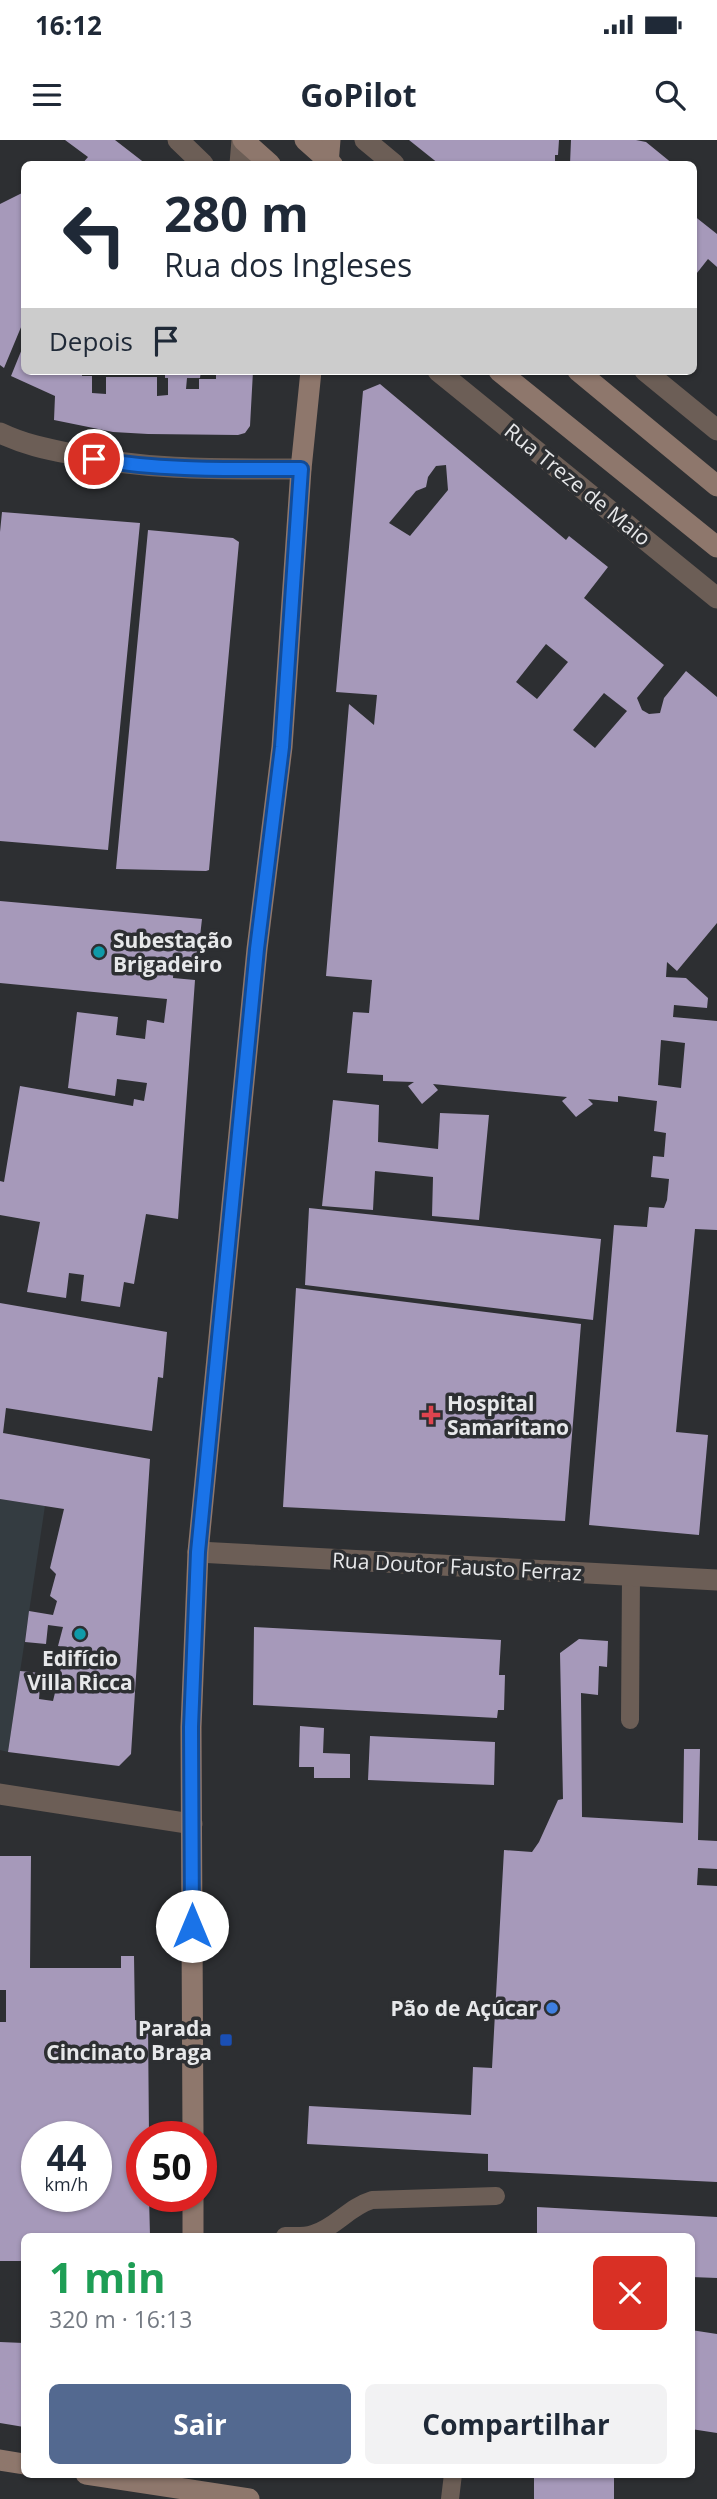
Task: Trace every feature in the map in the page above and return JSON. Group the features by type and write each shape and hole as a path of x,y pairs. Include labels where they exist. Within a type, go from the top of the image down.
{"main road":[{"path":"243,140 267,161"},
{"path":"305,140 327,161"},
{"path":"330,140 330,161"},
{"path":"193,2121 191,1727 198,1552 257,949 282,747 301,469 311,375"},
{"path":"504,375 717,547"},
{"path":"583,375 717,486"},
{"path":"193,2212 193,2233"},
{"path":"0,2460 21,2464"},
{"path":"117,2478 195,2488 249,2499"}],"street":[{"path":"178,140 200,161"},
{"path":"240,161 243,140"},
{"path":"365,140 390,161"},
{"name":"Rua Treze de Maio","path":"443,375 717,598"},
{"path":"650,375 717,430"},
{"path":"0,433 23,444 136,466 301,469"},
{"name":"Rua Doutor Fausto Ferraz","path":"198,1552 717,1580"},
{"path":"0,1794 192,1824"}],"lane":[{"path":"630,1720 631,1575"},
{"path":"316,2233 360,2204 372,2200 496,2196"},
{"path":"450,2499 453,2478"}],"shaded area":[{"path":"0,1499 45,1506 8,1752 0,1750"}],"building":[{"path":"65,140 115,140 142,161 85,161 88,157"},
{"path":"409,140 559,140 555,161 435,161"},
{"path":"571,140 636,140 646,142 669,161 570,161"},
{"path":"21,194 21,327 4,368 0,365 0,204"},
{"path":"697,218 717,234 717,267 708,259 697,273"},
{"path":"21,351 21,375 92,376 92,393 106,394 106,377 157,377 157,396 168,395 168,378 165,378 165,375 200,375 200,378 187,378 186,389 199,389 199,379 216,379 216,375 253,375 250,426 245,433 238,435 148,434 113,432 54,420 55,396 11,376"},
{"path":"380,384 566,540 569,536 608,567 584,598 664,665 637,698 642,710 649,714 660,713 664,698 686,671 717,697 717,923 677,971 667,962 666,977 686,978 708,998 707,1008 674,1005 673,1017 717,1021 717,1230 695,1229 676,1432 708,1435 699,1535 589,1525 614,1225 647,1227 649,1207 664,1208 667,1200 669,1179 651,1177 653,1156 664,1157 666,1133 654,1131 657,1101 618,1096 618,1102 588,1099 593,1104 576,1117 562,1101 567,1097 433,1084 438,1090 422,1104 408,1086 414,1082 383,1081 383,1075 347,1073 353,1012 369,1013 372,980 326,976 349,704 374,725 377,695 336,692 363,391","holes":["446,465 448,490 410,536 389,523 416,491 426,487 428,477 436,466","546,644 568,662 537,699 516,682","604,693 627,711 595,748 573,730","661,1040 685,1043 681,1088 658,1085"]},
{"path":"2,512 140,523 108,850 0,841"},
{"path":"148,530 233,538 239,542 209,870 206,871 116,869"},
{"path":"0,901 202,919 197,963 174,961 173,978 195,980 178,1219 146,1214 134,1284 124,1282 120,1307 81,1301 84,1275 69,1273 66,1298 27,1292 40,1222 0,1215 0,1181 4,1182 20,1086 133,1106 134,1099 144,1101 147,1083 117,1079 115,1096 68,1088 77,1012 118,1017 116,1035 145,1039 147,1020 164,1023 167,999 0,983"},
{"path":"333,1100 379,1105 378,1142 438,1149 440,1113 489,1115 479,1220 432,1216 433,1177 375,1171 373,1210 322,1206"},
{"path":"309,1208 601,1239 593,1320 305,1285"},
{"name":"Hospital Samaritano","path":"296,1288 581,1324 565,1521 283,1507"},
{"path":"0,1303 167,1332 163,1378 158,1377 152,1431 6,1408 3,1433 150,1459 131,1754 119,1766 8,1752 20,1671 41,1673 39,1699 53,1701 66,1647 58,1646 63,1627 48,1625 46,1644 25,1642 29,1611 53,1615 57,1601 50,1596 56,1574 50,1568 64,1509 0,1499"},
{"path":"254,1627 501,1640 499,1675 505,1675 504,1710 498,1710 497,1718 253,1705"},
{"path":"579,1639 608,1641 607,1667 599,1666 598,1695 581,1693 582,1817 683,1823 684,1749 700,1749 698,1840 717,1841 717,1869 698,1868 697,1885 717,1886 717,2182 488,2171 488,2154 307,2144 309,2106 471,2115 473,2067 492,2068 504,1850 532,1852 558,1800 563,1799 560,1653"},
{"path":"300,1726 324,1728 323,1753 350,1754 350,1778 314,1778 314,1767 299,1767"},
{"path":"370,1736 495,1742 494,1785 368,1780"},
{"path":"0,1856 31,1856 30,1968 121,1968 121,1956 134,1956 135,2020 148,2023 149,2121 126,2121 126,2212 149,2212 150,2233 21,2233 21,2261 0,2261 0,2022 6,2022 6,1990 0,1990"},
{"path":"537,2207 717,2217 717,2278 695,2277 695,2233 537,2233"},
{"path":"695,2331 717,2334 717,2433 695,2430"},
{"path":"0,2342 21,2343 21,2426 0,2423"},
{"path":"534,2478 614,2478 614,2499 534,2499"}],"place":[{"name":"Subestação Brigadeiro","path":"99,952"},
{"name":"Hospital Samaritano","path":"431,1415"},
{"name":"Edifício Villa Ricca","path":"80,1634"},
{"name":"Pão de Açúcar","path":"552,2008"},
{"name":"Parada Cincinato Braga","path":"226,2040"}],"route":[{"path":"94,459 136,466 301,469 282,747 257,949 198,1552 191,1727 192,1926"}]}
